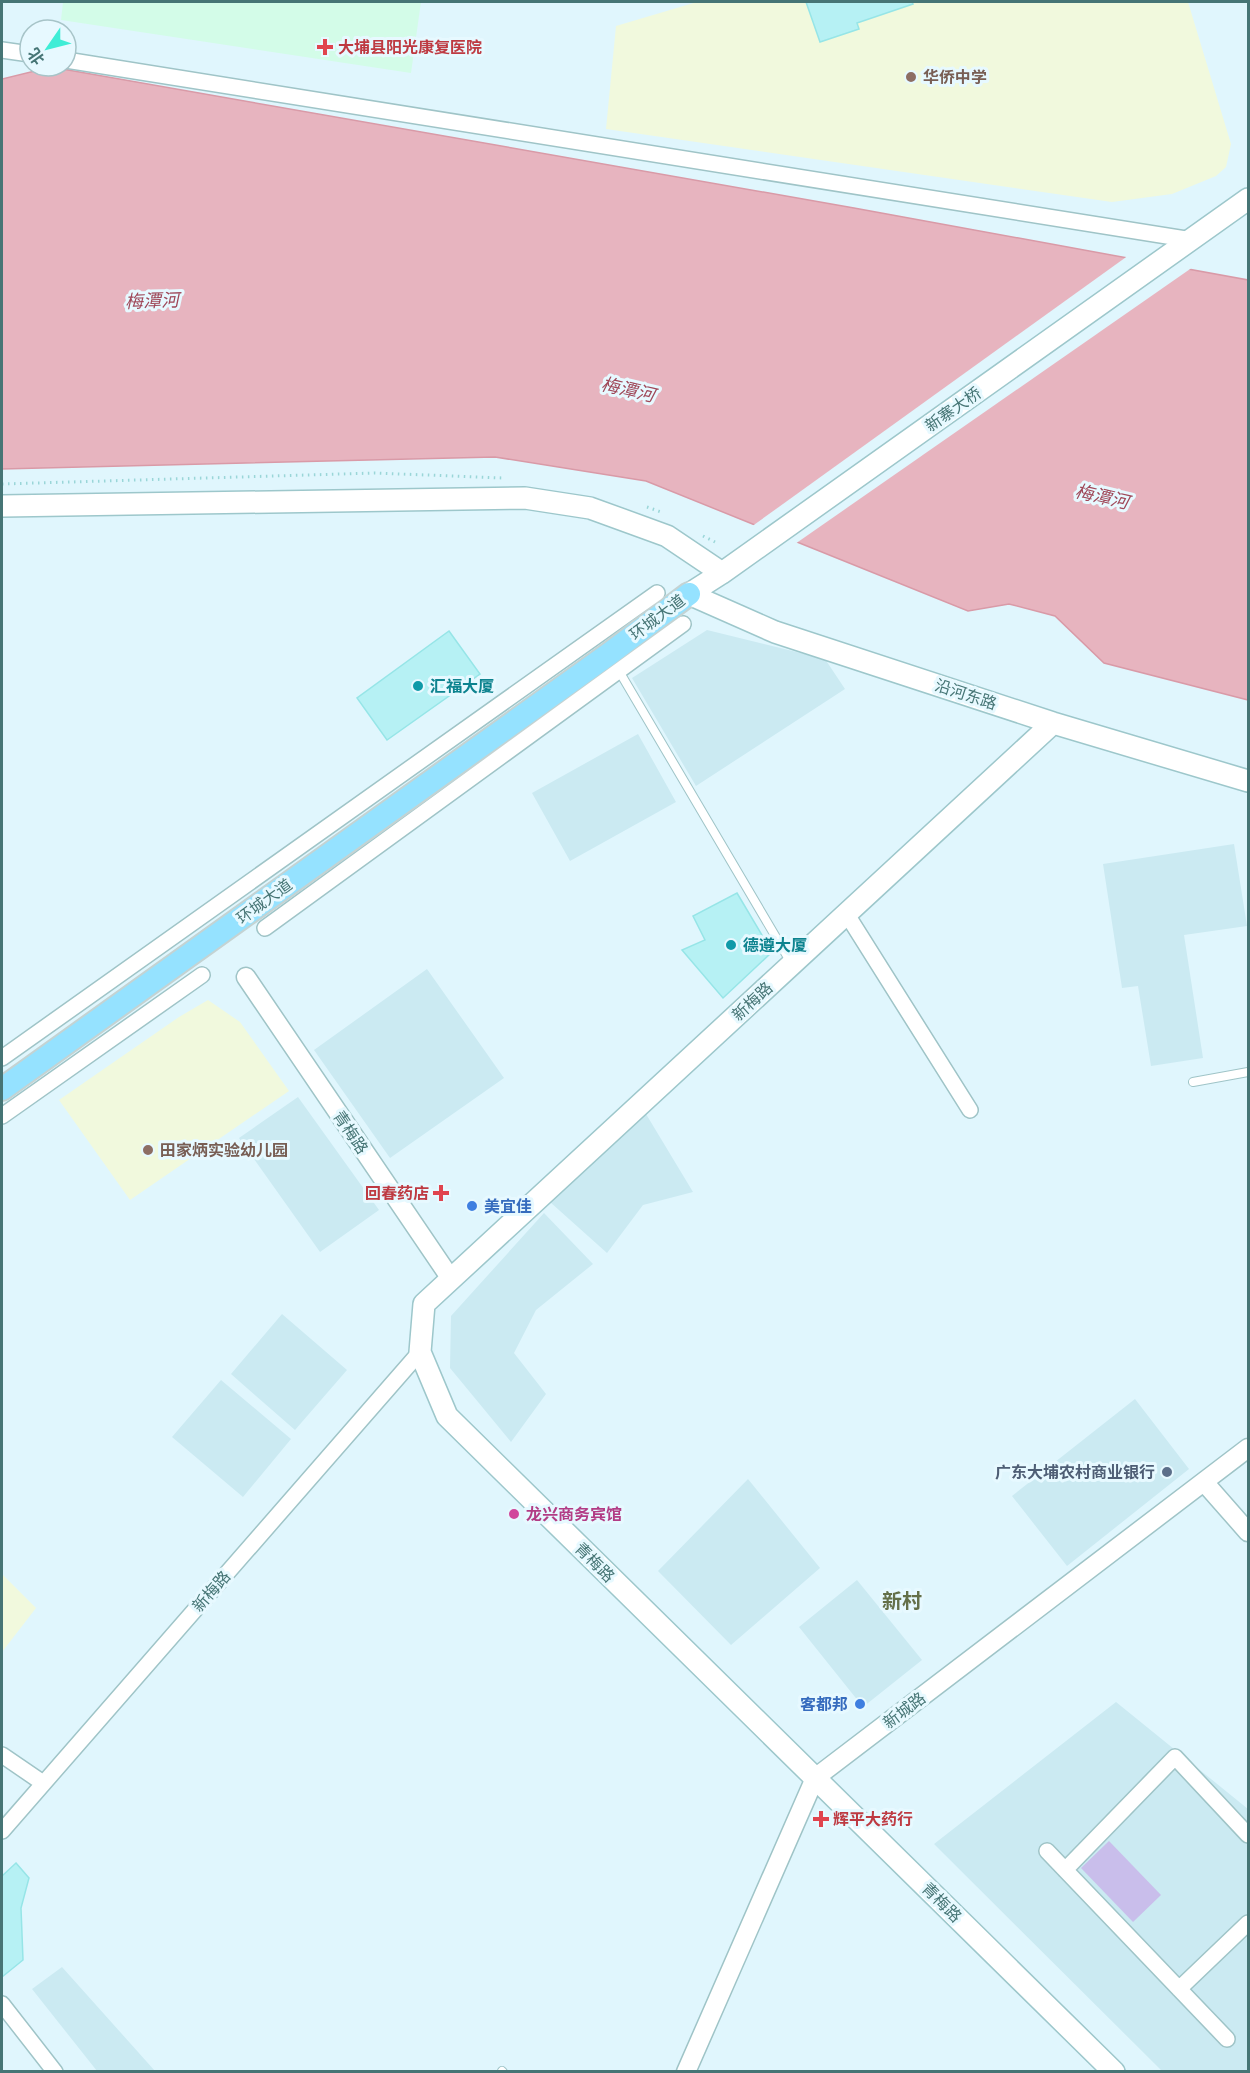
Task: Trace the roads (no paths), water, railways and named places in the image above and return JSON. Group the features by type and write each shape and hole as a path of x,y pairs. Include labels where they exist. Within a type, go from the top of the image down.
{"main road":[{"name":"新寨大桥","path":"689,594 728,569 1248,199"},
{"path":"2,506 525,498 590,508 668,536 728,569"},
{"name":"沿河东路","path":"689,594 775,632 1053,723 1248,781"},
{"name":"环城大道","path":"2,1075 672,595 689,594"},
{"name":"环城大道","path":"2,1089 609,654 689,594"},
{"name":"新梅路","path":"451,1279 1053,723"},
{"name":"青梅路","path":"451,1279 424,1304 420,1352 447,1416 1114,2072"}],"street":[{"path":"2,50 18,52"},
{"path":"78,62 1192,240"},
{"path":"2,1058 657,592"},
{"path":"265,928 683,624"},
{"path":"846,913 970,1110"},
{"path":"2,1116 202,975"},
{"name":"青梅路","path":"246,977 451,1279"},
{"name":"新梅路","path":"2,1831 420,1352"},
{"name":"新城路","path":"686,2072 815,1778 1248,1448"},
{"path":"1204,1482 1248,1532"},
{"path":"2,1755 43,1783"},
{"path":"1065,1869 1175,1757 1248,1835"},
{"path":"1047,1851 1227,2039"},
{"path":"1179,1989 1248,1923"},
{"path":"2,2004 55,2072"}],"lane":[{"path":"619,671 792,964"},
{"path":"1193,1082 1248,1072"}],"water":[{"name":"梅潭河","path":"78,72 854,208 1248,280 1248,700 1104,663 1055,616 1009,604 968,611 646,481 495,457 2,469 2,79 18,75 18,78 78,78"}],"place":[{"name":"大埔县阳光康复医院","path":"325,47"},
{"name":"华侨中学","path":"911,77"},
{"name":"汇福大厦","path":"418,686"},
{"name":"德遵大厦","path":"731,945"},
{"name":"田家炳实验幼儿园","path":"148,1150"},
{"name":"回春药店","path":"441,1193"},
{"name":"美宜佳","path":"472,1206"},
{"name":"广东大埔农村商业银行","path":"1167,1472"},
{"name":"龙兴商务宾馆","path":"514,1514"},
{"name":"客都邦","path":"860,1704"},
{"name":"辉平大药行","path":"821,1819"}],"district":[{"name":"新村","path":"902,1601"}]}
